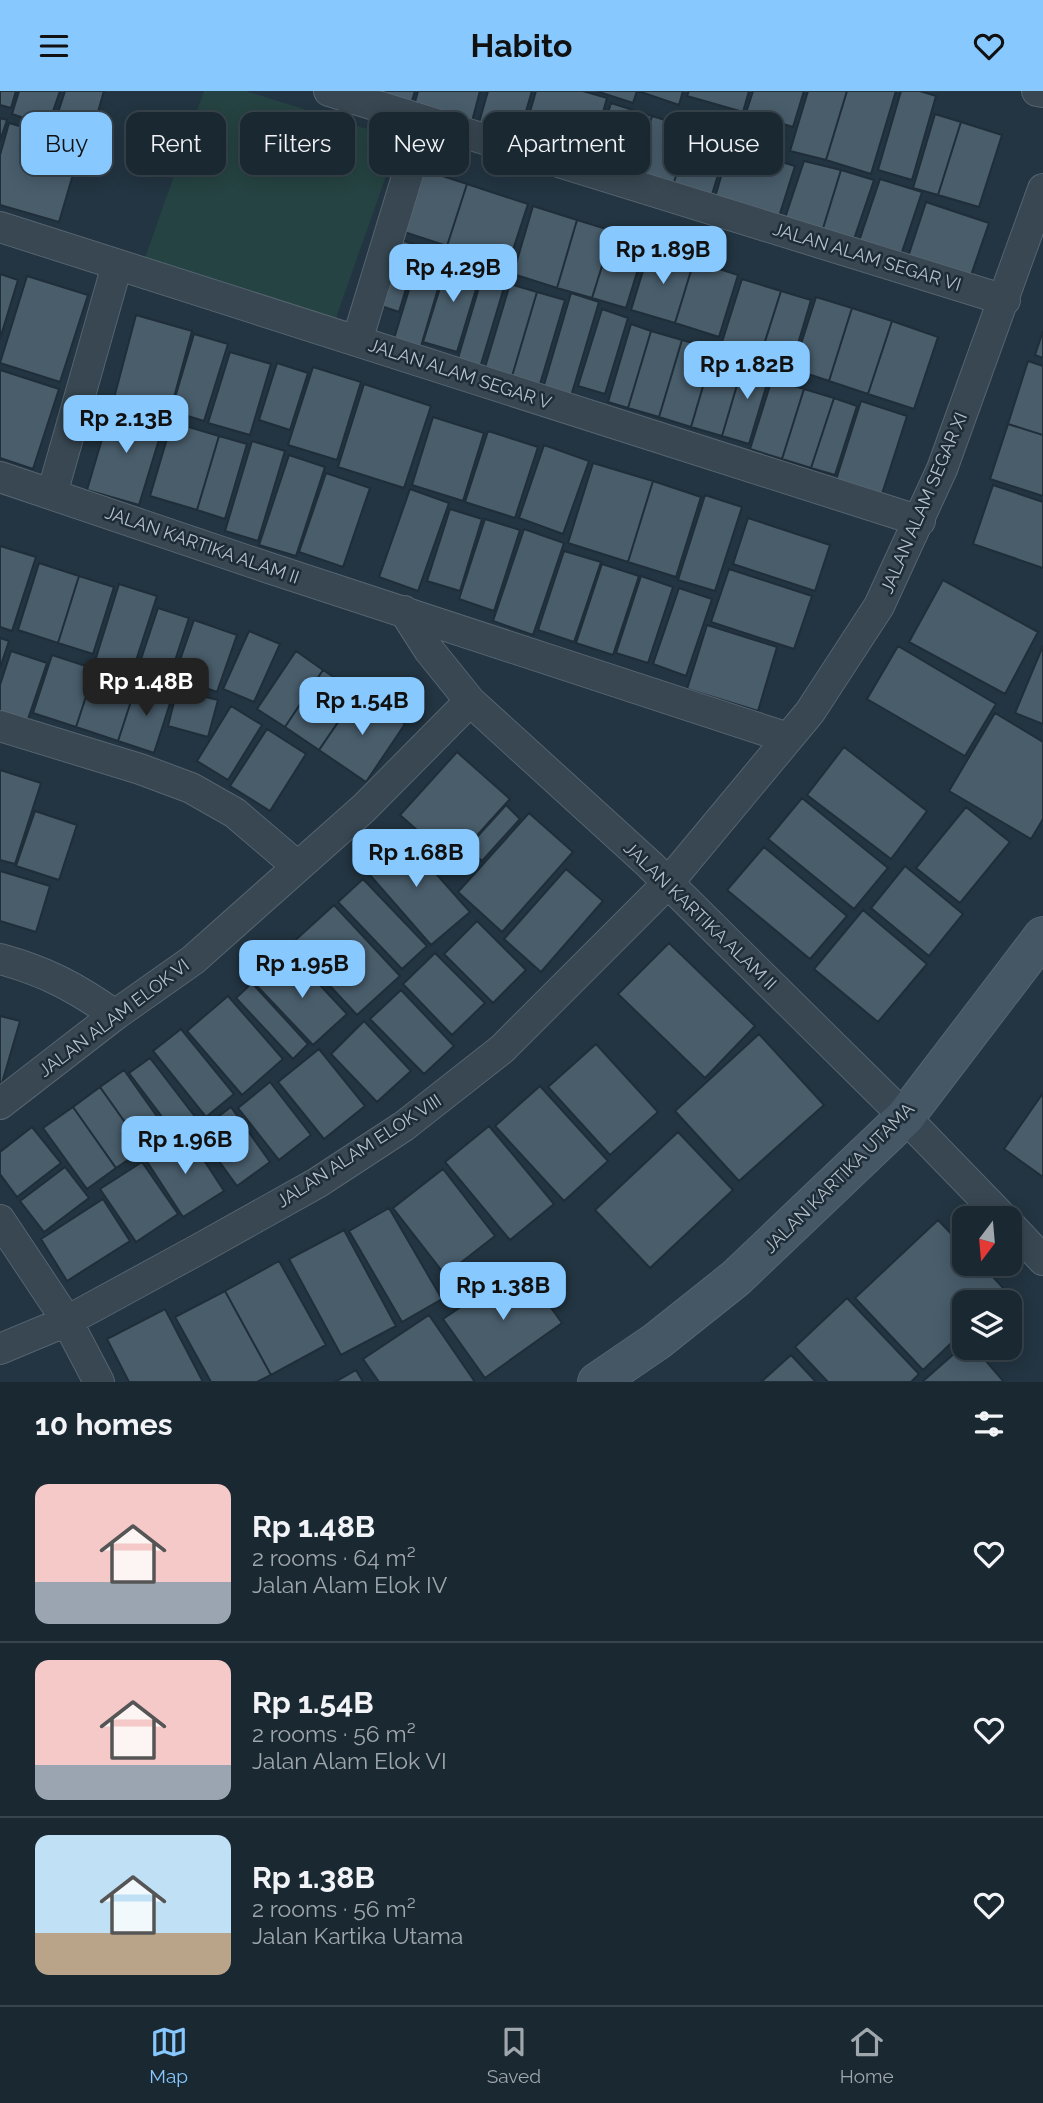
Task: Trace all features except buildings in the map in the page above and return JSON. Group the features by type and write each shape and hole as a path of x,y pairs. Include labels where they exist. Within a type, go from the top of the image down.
{"main road":[{"name":"JALAN KARTIKA UTAMA","path":"597,1382 657,1342 736,1279 905,1117 1043,936"}],"street":[{"name":"JALAN ALAM SEGAR VI","path":"329,91 396,112"},
{"path":"1037,91 1043,92"},
{"name":"JALAN ALAM SEGAR VI","path":"469,135 1004,300"},
{"path":"357,341 408,175"},
{"name":"JALAN ALAM SEGAR XI","path":"667,884 810,712 879,606 943,469 1043,189"},
{"name":"JALAN ALAM SEGAR V","path":"0,227 920,521"},
{"path":"52,493 117,265"},
{"name":"JALAN KARTIKA ALAM II","path":"0,477 788,738"},
{"name":"JALAN KARTIKA ALAM II","path":"404,611 429,650 470,701 649,865 905,1117 991,1206"},
{"name":"JALAN ALAM ELOK VI","path":"0,1104 115,1015 193,960 364,808 470,701"},
{"path":"0,726 140,769 191,788 235,813 297,866"},
{"name":"JALAN ALAM ELOK VIII","path":"0,1349 67,1321 317,1183 404,1126 502,1049 667,884"},
{"path":"0,959 36,969 75,988 115,1015"},
{"path":"0,1220 67,1321 99,1382"},
{"path":"1022,1237 1043,1259"}],"green space":[{"path":"204,91 246,91 313,112 240,112 240,175 355,175 355,125 369,130 369,175 386,175 330,335 140,272 174,175 226,175 226,112 197,112"}]}
